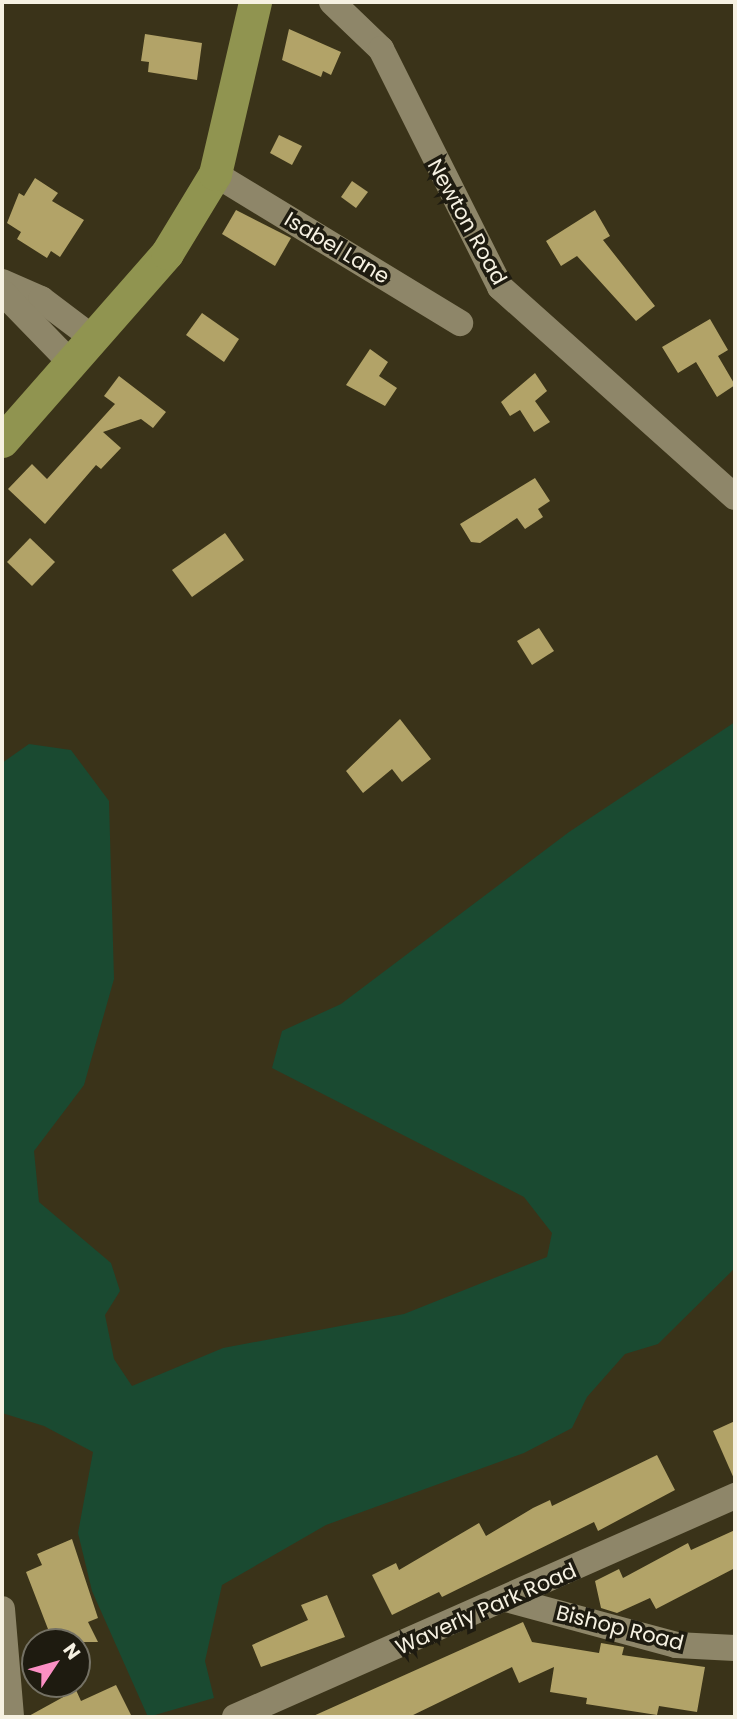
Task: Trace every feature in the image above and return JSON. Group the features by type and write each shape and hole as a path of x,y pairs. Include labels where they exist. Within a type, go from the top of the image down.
{"main road":[{"path":"2,441 167,253 215,174 255,2"}],"street":[{"name":"Newton Road","path":"332,2 381,49 500,287 735,497"},
{"name":"Isabel Lane","path":"215,174 460,323"},
{"path":"2,282 41,299 93,338"},
{"path":"2,292 71,363"},
{"name":"Waverly Park Road","path":"235,1717 735,1496"},
{"name":"Bishop Road","path":"506,1599 676,1645 735,1648"},
{"path":"2,1609 11,1717"}],"green space":[{"path":"735,722 735,1268 658,1344 625,1354 587,1397 572,1428 524,1453 326,1525 222,1585 205,1661 214,1698 148,1717 92,1591 78,1533 93,1452 44,1426 2,1413 2,763 29,744 71,750 109,801 114,979 84,1085 34,1151 39,1202 111,1263 120,1291 105,1315 114,1359 132,1386 223,1348 404,1314 547,1257 552,1233 524,1197 272,1068 282,1031 341,1004 569,832"}],"building":[{"path":"289,29 341,52 331,75 323,71 321,77 282,60"},
{"path":"145,34 202,43 197,80 148,72 149,62 141,61"},
{"path":"279,135 302,146 292,165 270,153"},
{"path":"35,178 58,193 52,201 84,220 60,257 51,251 47,258 17,239 21,232 7,223 19,193 24,196"},
{"path":"352,181 368,192 356,208 341,197"},
{"path":"236,210 291,238 275,266 222,234"},
{"path":"595,210 610,236 603,240 655,306 636,321 577,256 561,266 546,241"},
{"path":"202,313 239,339 224,362 186,335"},
{"path":"710,319 728,350 718,356 735,385 717,397 696,362 678,373 662,347"},
{"path":"370,349 388,362 379,376 397,388 385,406 346,385"},
{"path":"535,373 547,391 535,401 550,422 534,432 520,410 510,416 501,402"},
{"path":"119,376 166,412 153,428 141,419 103,432 121,448 101,469 96,465 45,524 8,489 32,464 47,479 115,404 104,396"},
{"path":"535,478 550,501 538,509 543,517 525,529 517,518 480,543 471,542 460,524"},
{"path":"225,533 244,560 192,597 172,570"},
{"path":"30,538 55,562 32,586 7,562"},
{"path":"539,628 554,651 532,665 517,641"},
{"path":"400,719 431,759 402,782 392,769 363,793 346,771"},
{"path":"735,1421 735,1481 713,1431"},
{"path":"657,1455 675,1490 598,1531 594,1522 442,1597 439,1592 392,1615 372,1575 396,1563 399,1570 479,1523 486,1536 533,1508 550,1500 552,1506"},
{"path":"735,1530 735,1568 656,1609 650,1598 617,1613 601,1608 595,1581 619,1569 623,1578 688,1543 691,1550"},
{"path":"72,1539 98,1618 88,1622 91,1628 48,1628 26,1572 42,1565 37,1554"},
{"path":"327,1595 345,1637 261,1667 252,1645 308,1620 301,1605"},
{"path":"523,1622 532,1642 599,1653 601,1643 624,1647 622,1655 705,1667 697,1712 659,1706 657,1715 586,1704 587,1698 550,1692 554,1667 519,1683 512,1667 409,1717 311,1717"},
{"path":"91,1628 98,1642 91,1642"},
{"path":"116,1685 132,1717 27,1717 61,1698 80,1698 81,1701"}]}
